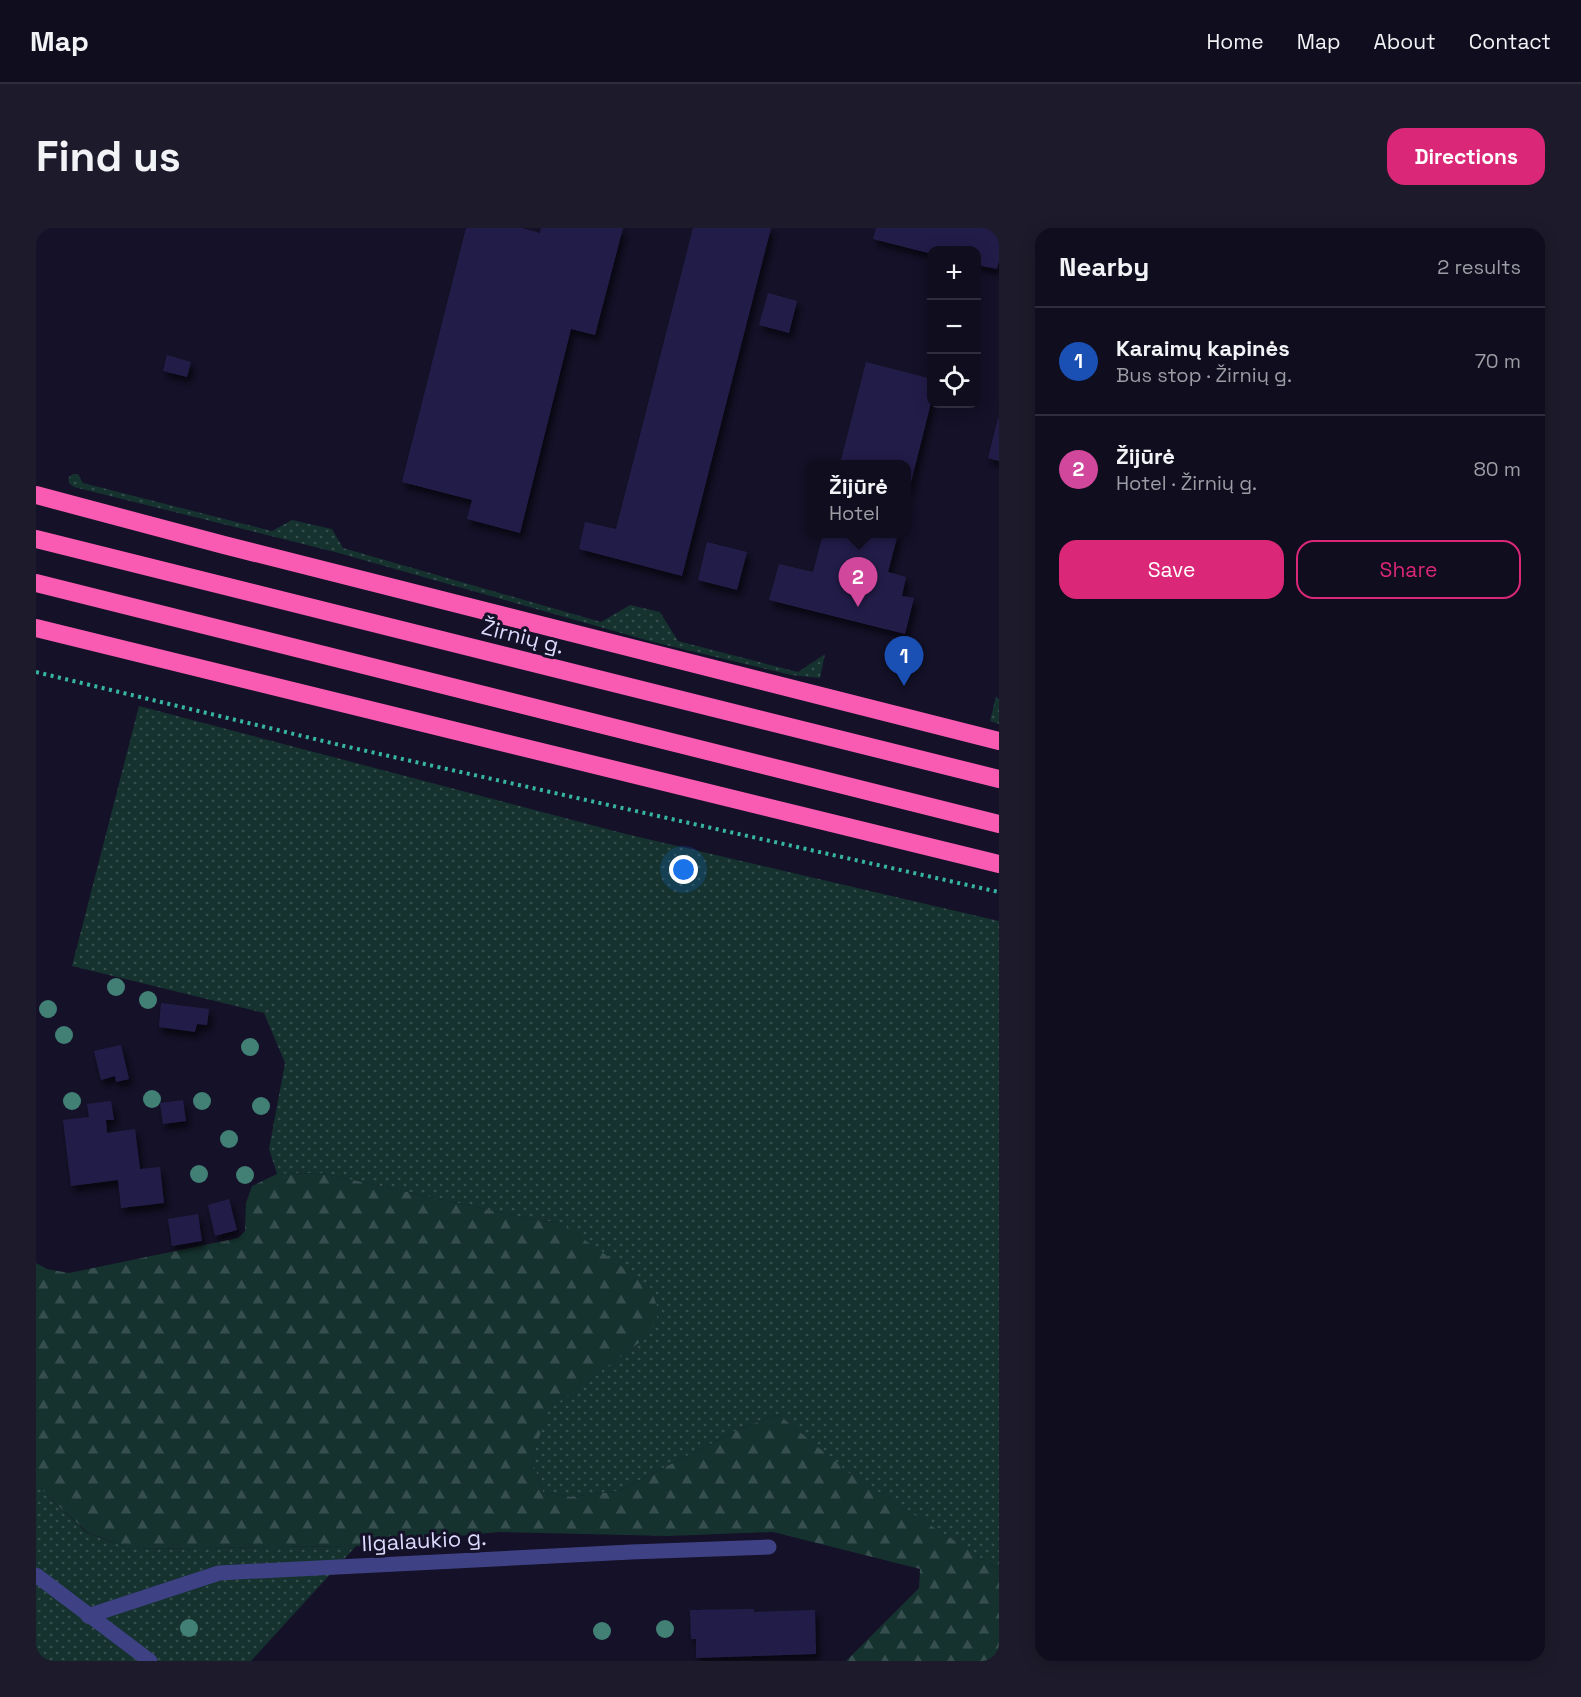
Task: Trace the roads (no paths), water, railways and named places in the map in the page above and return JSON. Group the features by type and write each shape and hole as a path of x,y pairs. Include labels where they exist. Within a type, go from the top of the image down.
{"highway":[{"path":"36,495 236,548 999,741"},
{"name":"Žirnių g.","path":"36,539 999,779"},
{"path":"36,583 999,824"},
{"path":"36,628 999,864"},
{"path":"36,633 56,633"}],"street":[{"name":"Ilgalaukio g.","path":"88,1616 219,1572 769,1547"},
{"path":"36,1575 150,1661"}],"place":[{"name":"Žijūrė","path":"858,607"},
{"name":"Karaimų kapinės","path":"904,686"}]}
